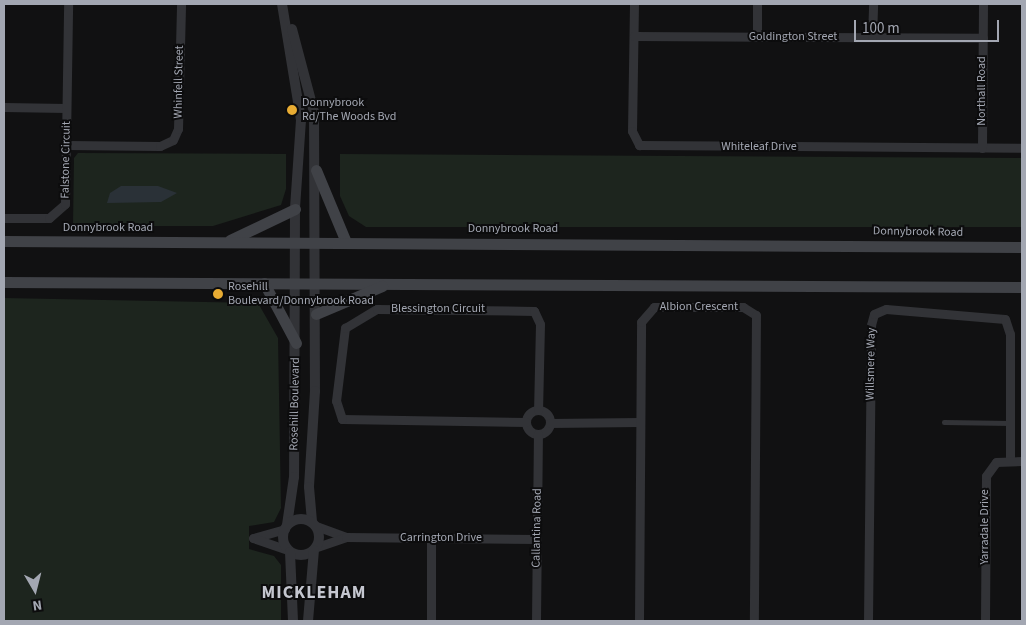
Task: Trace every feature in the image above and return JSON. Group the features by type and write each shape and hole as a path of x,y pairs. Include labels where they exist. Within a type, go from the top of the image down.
{"main road":[{"path":"316,170 346,242"},
{"path":"224,242 295,209"},
{"name":"Donnybrook Road","path":"4,241 1020,247"},
{"path":"4,282 1022,287"},
{"path":"264,283 296,343"},
{"path":"316,314 388,283"}],"street":[{"name":"Falstone Circuit","path":"4,218 49,218 61,211 66,145 68,4"},
{"name":"Whinfell Street","path":"66,145 160,146 173,140 178,128 181,4"},
{"name":"Rosehill Boulevard","path":"283,4 314,112 316,314 309,477 315,548"},
{"name":"Rosehill Boulevard","path":"283,4 301,120 295,209 294,484 286,527 289,551"},
{"name":"Whiteleaf Drive","path":"634,4 632,131 639,145 1022,148"},
{"path":"757,4 757,36"},
{"path":"872,37 873,4"},
{"name":"Northall Road","path":"982,148 983,4"},
{"name":"Goldington Street","path":"634,36 983,38"},
{"name":"Falstone Circuit","path":"4,107 66,108"},
{"name":"Albion Crescent","path":"639,621 641,322 646,311 743,308 754,313 754,621"},
{"name":"Blessington Circuit","path":"526,422 342,419 336,401 346,328 377,309 534,311 540,324 538,410"},
{"name":"Willsmere Way","path":"868,621 871,325 874,314 886,309 1005,319 1010,329 1010,460"},
{"path":"550,423 546,413 538,410 526,422 538,434 550,423 639,422"},
{"name":"Callantina Road","path":"536,621 538,434"},
{"path":"1010,460 1022,461"},
{"name":"Yarradale Drive","path":"985,621 986,476 996,462 1010,460"},
{"path":"308,621 315,548 289,551 253,538 286,527 298,520 314,524"},
{"name":"Carrington Drive","path":"314,524 346,537 537,539"},
{"name":"Carrington Drive","path":"315,548 346,537"},
{"path":"431,539 431,621"},
{"path":"289,551 293,621"}],"lane":[{"path":"944,422 1010,422"}],"shaded area":[{"path":"78,153 286,154 286,189 281,205 213,226 73,226 74,158"},
{"path":"340,154 1022,158 1022,227 366,227 349,216 340,196"},
{"path":"121,186 158,186 177,193 161,202 107,203 110,193"},
{"path":"4,298 258,303 278,338 281,508 274,522 249,526 249,549 274,556 281,565 281,621 4,621"}],"place":[{"name":"Donnybrook Rd/The Woods Bvd","path":"292,110"},
{"name":"Rosehill Boulevard/Donnybrook Road","path":"218,294"}],"district":[{"name":"MICKLEHAM","path":"314,593"}]}
